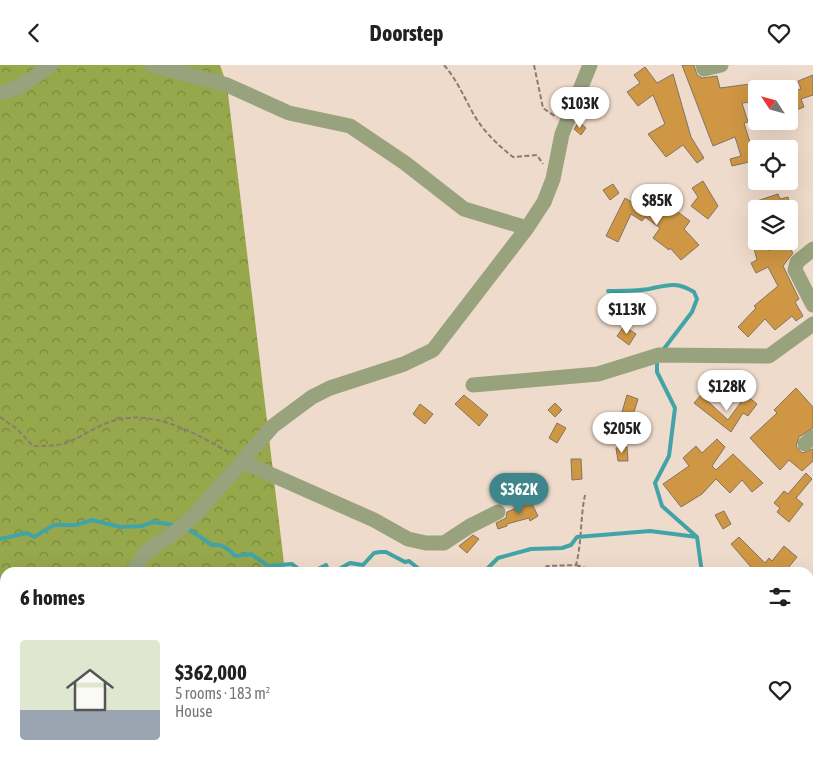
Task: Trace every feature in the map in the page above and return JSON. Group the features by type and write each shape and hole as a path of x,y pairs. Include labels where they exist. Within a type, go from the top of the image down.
{"street":[{"path":"0,93 9,92 51,65"},
{"path":"152,65 227,85 289,113 350,126 405,163 464,209 527,228"},
{"path":"136,567 145,553 175,532 194,515 273,426 312,397 330,388 404,364 433,349 527,228 544,202 553,179 566,125 590,65"},
{"path":"702,65 704,69 721,65"},
{"path":"813,249 798,262 795,270 813,305"},
{"path":"473,385 598,374 659,355 769,355 813,324"},
{"path":"243,462 374,519 408,539 426,543 444,543 470,526 498,512"}],"path":[{"path":"444,65 455,78 474,115 489,136 513,157 537,155 553,179"},
{"path":"534,65 543,108 566,125"},
{"path":"0,417 17,429 33,446 70,442 113,420 142,416 176,424 190,433 202,436 243,462"},
{"path":"576,565 579,551 580,519 585,495"},
{"path":"546,567 576,565 582,567"}],"green space":[{"path":"0,65 220,65 227,85 284,567 0,567"}],"building":[{"path":"682,65 694,65 697,75 702,78 717,76 720,88 748,84 748,102 742,103 748,122 744,123 749,140 748,162 732,166 730,159 741,156 735,137 713,146"},
{"path":"645,67 657,83 673,74 691,137 704,158 697,163 683,145 666,157 648,134 665,124 653,95 638,106 627,92 640,83 634,75"},
{"path":"813,75 813,95 801,99 804,107 798,109 798,90 801,89 798,81"},
{"path":"579,122 586,128 581,135 574,129"},
{"path":"703,181 718,206 708,219 691,206 698,197 692,188"},
{"path":"613,184 619,193 610,200 603,190"},
{"path":"778,194 780,199 788,197 789,200 760,200"},
{"path":"625,198 643,209 657,199 667,213 671,207 690,221 684,229 699,245 681,260 670,248 669,250 653,238 660,228 645,217 642,221 631,214 618,242 606,236"},
{"path":"754,250 791,250 793,253 783,266 799,299 795,302 803,316 796,321 792,316 775,330 765,319 748,337 738,327 756,308 754,306 778,286 768,267 756,273 751,263 757,260"},
{"path":"624,326 636,334 629,345 617,336"},
{"path":"796,388 813,407 813,428 799,437 796,446 802,453 813,449 813,461 802,471 789,460 780,470 750,438 777,413 774,410"},
{"path":"464,395 488,415 479,426 455,404"},
{"path":"627,395 638,399 633,415 622,412"},
{"path":"701,395 728,420 746,395 757,404 748,416 743,413 731,432 694,403"},
{"path":"555,403 562,410 555,417 548,410"},
{"path":"420,404 433,414 425,424 413,414"},
{"path":"557,423 566,428 557,443 549,438"},
{"path":"717,439 725,447 712,466 716,470 733,454 763,483 752,492 742,480 730,493 716,479 702,494 681,507 663,484 689,466 683,458 696,446 702,453"},
{"path":"627,447 628,461 618,461 616,448"},
{"path":"571,459 581,459 582,479 572,480"},
{"path":"806,473 812,479 796,498 803,504 789,522 777,512 780,508 774,503 784,491 788,494"},
{"path":"531,502 538,516 530,521 529,518 507,524 507,526 498,529 496,523 506,518 507,512"},
{"path":"724,511 731,524 723,529 715,515"},
{"path":"473,535 479,539 467,553 459,546"},
{"path":"739,537 765,563 769,558 772,561 784,546 797,557 789,567 751,567 731,544"}],"waterway":[{"path":"608,291 639,290 677,285 694,292 697,299 692,312 663,350"},
{"path":"657,360 657,372 675,408 669,456 655,483 662,506 697,537 701,567"},
{"path":"0,539 27,533 34,537 54,525 76,525 92,520 120,527 142,526 153,522 174,525"},
{"path":"187,528 212,545 225,547 235,556 251,554 268,566 292,564 296,567"},
{"path":"489,567 498,558 531,549 562,548 571,545 577,537 650,531 697,537"},
{"path":"343,567 350,563 363,565 374,553 380,552 386,552 405,562 409,561 416,567"},
{"path":"322,567 326,565 327,567"}]}
